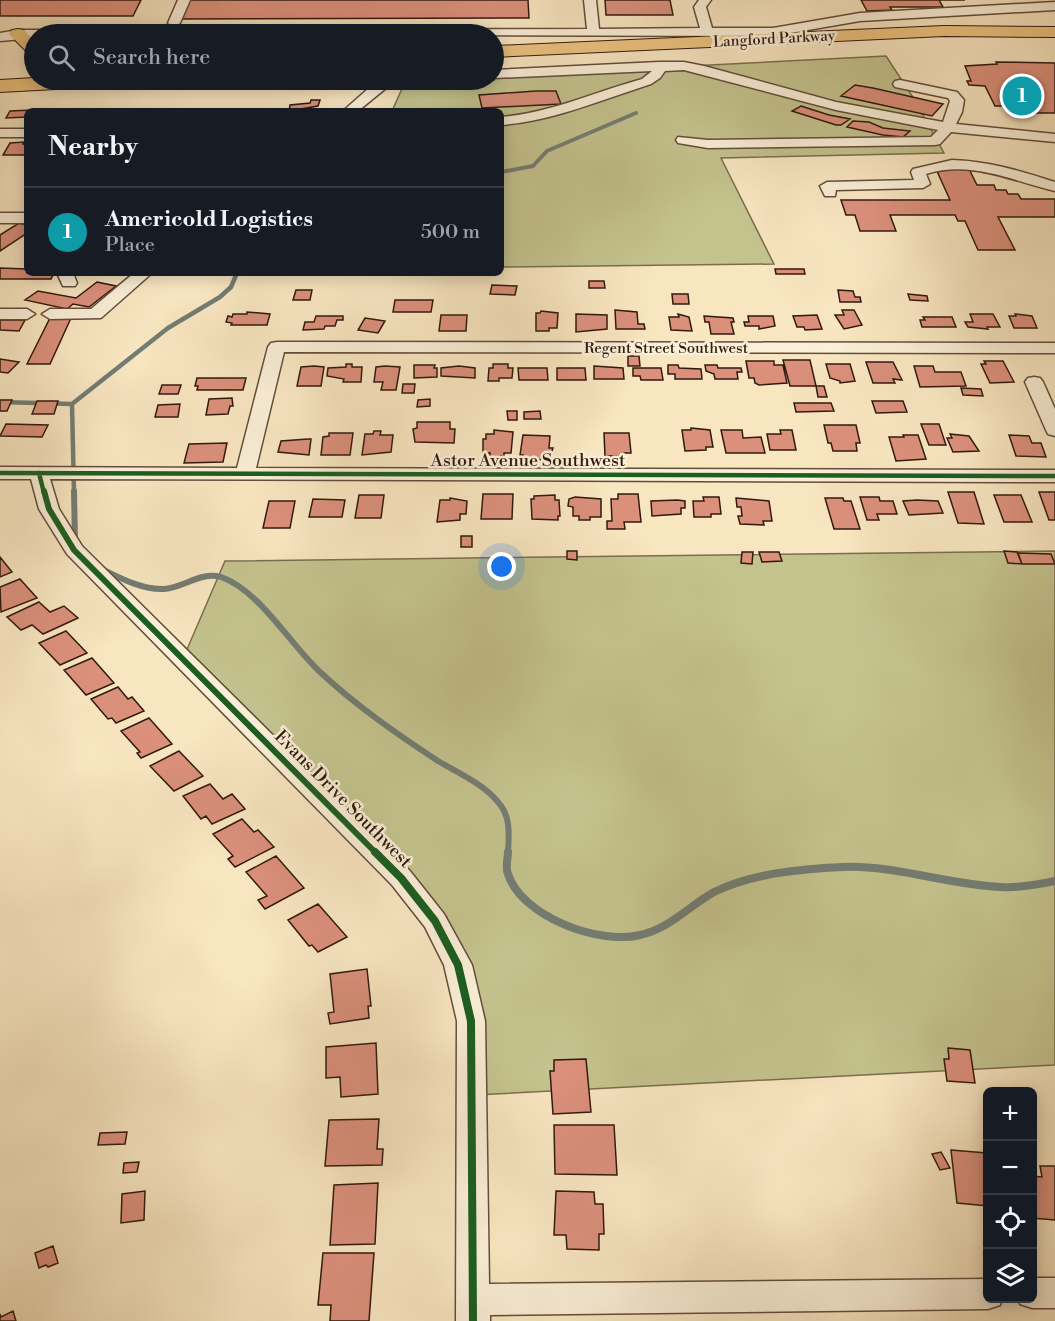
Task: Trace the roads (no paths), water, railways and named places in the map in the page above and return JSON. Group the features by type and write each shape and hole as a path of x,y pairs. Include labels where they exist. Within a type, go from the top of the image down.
{"highway":[{"name":"Langford Parkway","path":"504,52 944,31 1055,32"},
{"name":"Langford Parkway","path":"504,64 912,44 1055,44"},
{"path":"0,74 23,49"},
{"path":"0,86 24,85"}],"street":[{"path":"174,24 184,0"},
{"path":"705,0 700,7 707,32"},
{"path":"587,2 593,28"},
{"path":"504,28 773,32 853,13 1055,6"},
{"path":"302,24 367,22"},
{"path":"0,23 24,26"},
{"path":"572,23 593,28"},
{"path":"504,74 659,66 704,70 854,110 948,128 1055,138"},
{"path":"504,121 569,110 626,87 651,80 658,74 659,66"},
{"path":"683,140 708,144 935,141 948,128 957,109 954,98 900,84"},
{"path":"353,108 374,90"},
{"path":"986,132 997,120 1020,121"},
{"path":"0,133 24,133"},
{"path":"830,193 827,186 923,184 918,172 934,165 955,164 986,166 1055,187"},
{"path":"0,218 24,218"},
{"path":"50,314 95,314 141,276"},
{"path":"0,314 27,314"},
{"name":"Regent Street Southwest","path":"245,474 277,347 1055,348"},
{"path":"1034,382 1055,430"},
{"name":"Astor Avenue Southwest","path":"0,473 1055,476"},
{"name":"Evans Drive Southwest","path":"39,473 50,509 74,550 401,878 435,921 458,965 471,1021 474,1310"},
{"path":"1037,1293 1055,1293"},
{"path":"474,1310 983,1294"}],"waterway":[{"path":"504,171 533,166 547,151 636,113"},
{"path":"72,404 168,328 220,297 231,287 236,276"},
{"path":"0,402 72,404"},
{"path":"72,404 74,493"},
{"path":"74,491 75,541"},
{"path":"104,570 133,583 156,589 171,588 206,576 221,577 248,593 308,660 347,696 407,740 492,795 502,807 507,820 508,853"},
{"path":"508,852 508,874 516,889 529,903 545,915 564,924 604,936 623,937 650,932 678,917 714,892 745,880 794,871 863,867 1001,887 1028,886 1055,881"}],"place":[{"name":"Americold Logistics","path":"1022,96"}]}
